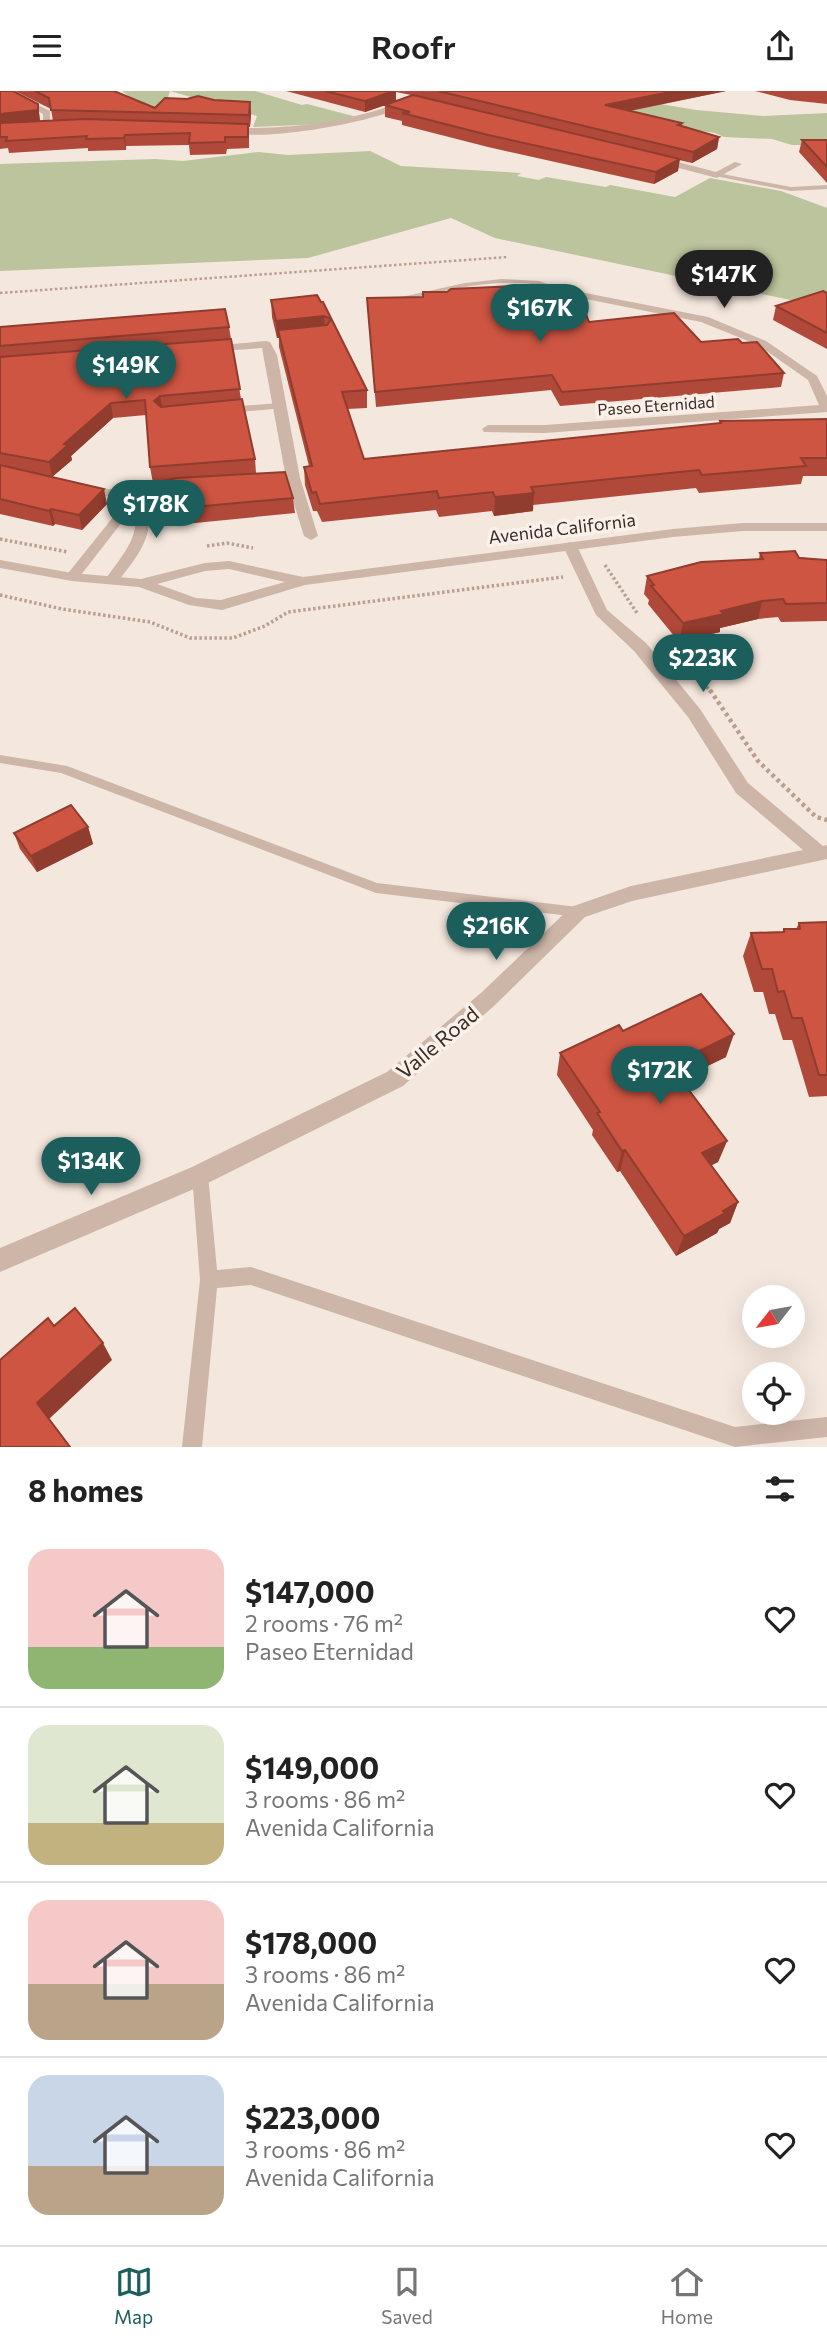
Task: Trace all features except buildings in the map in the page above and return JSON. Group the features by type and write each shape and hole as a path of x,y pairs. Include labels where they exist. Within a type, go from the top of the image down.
{"street":[{"path":"3,91 47,113 47,126"},
{"path":"213,130 273,131 331,127 357,122 414,100 394,96"},
{"path":"34,127 61,126"},
{"path":"638,155 717,175 738,164"},
{"path":"570,293 704,319 762,343 813,379 827,408"},
{"path":"200,349 272,344 271,355 280,406 287,479 311,536"},
{"path":"81,359 161,353"},
{"name":"Paseo Eternidad","path":"488,429 545,429 827,408"},
{"path":"67,487 108,495 131,495 204,485"},
{"path":"72,577 125,512 131,495"},
{"path":"111,581 135,549 142,526 143,511 131,495"},
{"name":"Avenida California","path":"0,564 72,577 141,583 194,602 222,605 303,581 570,546 719,529 827,527"},
{"path":"570,546 601,612 640,647 694,713 742,788 823,853"},
{"name":"Avenida California","path":"141,583 205,567 229,565 303,581"},
{"name":"Valle Road","path":"0,1260 200,1175 395,1079 488,999 578,912 631,894 823,853"}],"lane":[{"path":"717,175 791,189 827,187"},
{"path":"387,301 482,284 520,282 541,284 570,293"},
{"path":"122,356 124,394"},
{"path":"215,411 280,406"},
{"path":"0,759 63,769 376,888 578,912"},
{"path":"192,1447 209,1280 200,1175"},
{"path":"209,1280 251,1276 735,1437 827,1427"}],"path":[{"path":"0,293 508,257"},
{"path":"563,525 618,518"},
{"path":"0,539 90,556"},
{"path":"200,548 227,543 256,549"}],"green space":[{"path":"122,91 170,91 164,110 123,116 135,101"},
{"path":"170,91 255,91 357,117 323,124 253,127 257,116"},
{"path":"584,91 696,110 763,116 827,113 827,145 792,145 772,139 724,137 715,133 677,128 637,119"},
{"path":"370,151 401,166 521,173 517,176 539,180 546,177 606,187 610,185 675,197 710,178 781,191 827,208 827,311 800,302 495,238 451,218 308,258 0,271 0,164 155,159 183,161 258,152 288,155"}]}
